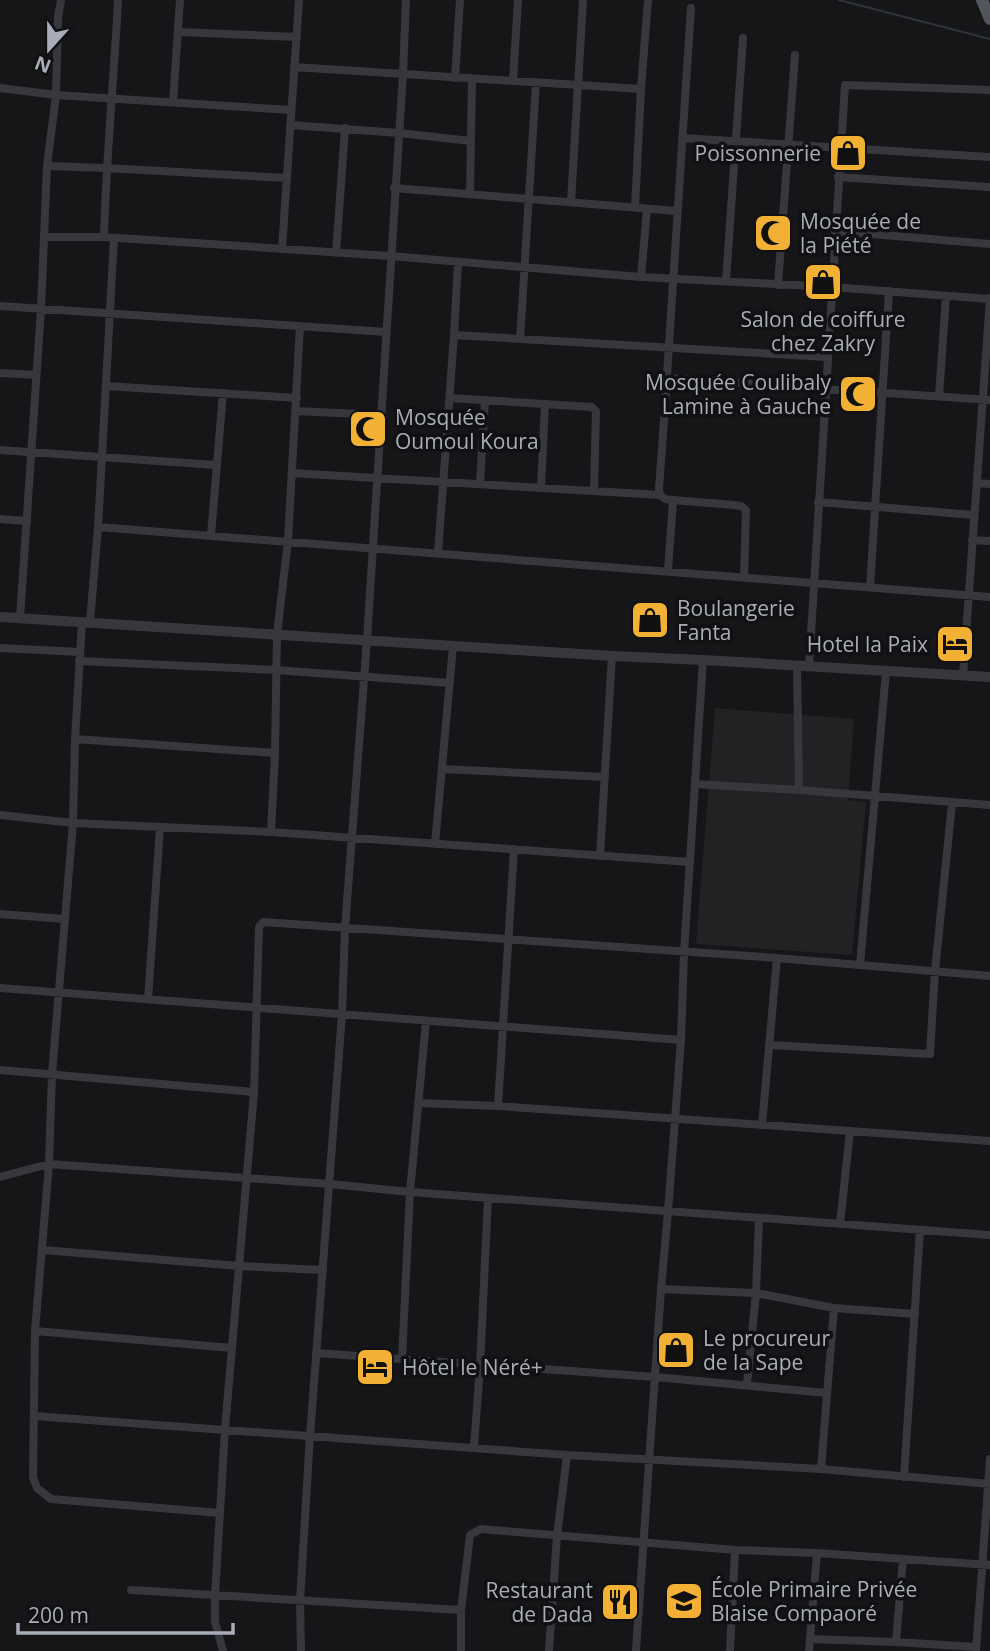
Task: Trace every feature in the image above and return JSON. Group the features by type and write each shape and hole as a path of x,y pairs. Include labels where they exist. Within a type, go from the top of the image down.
{"main road":[{"path":"982,0 990,19"}],"street":[{"path":"20,618 41,309 47,166 56,95 58,17 61,0"},
{"path":"118,0 106,167 110,313 98,527 79,657 73,823 52,1074 49,1164 35,1331 33,1477 37,1488 51,1500 220,1513"},
{"path":"173,102 180,0"},
{"path":"282,249 299,0"},
{"path":"301,1651 300,1600 310,1436 342,1014 345,928 367,640 406,0"},
{"path":"455,78 460,0"},
{"path":"513,81 518,0"},
{"path":"571,202 583,0"},
{"path":"635,208 648,0"},
{"path":"660,495 691,8"},
{"path":"178,33 297,37"},
{"path":"726,281 743,38"},
{"path":"778,285 795,55"},
{"path":"294,68 641,89"},
{"path":"470,193 472,79"},
{"path":"520,339 536,83"},
{"path":"808,666 845,85 990,90"},
{"path":"0,88 56,95 291,110"},
{"path":"290,125 471,141"},
{"path":"336,253 345,128"},
{"path":"682,138 990,157"},
{"path":"47,166 287,178"},
{"path":"838,177 990,187"},
{"path":"394,188 677,211"},
{"path":"641,276 647,209"},
{"path":"835,231 990,244"},
{"path":"44,237 109,237 990,299 986,400 974,514 963,676"},
{"path":"438,553 458,262"},
{"path":"870,587 890,291"},
{"path":"939,396 946,296"},
{"path":"0,306 386,332"},
{"path":"271,832 277,634 288,541 300,326"},
{"path":"454,335 827,356"},
{"path":"0,373 37,375"},
{"path":"667,378 986,400"},
{"path":"106,386 297,398"},
{"path":"211,535 223,393"},
{"path":"450,398 592,407 596,411 594,491"},
{"path":"480,484 485,400"},
{"path":"541,488 545,404"},
{"path":"296,411 380,415"},
{"path":"0,450 216,465"},
{"path":"292,473 660,495 666,500 741,506 746,510 744,577"},
{"path":"977,483 990,484"},
{"path":"668,571 673,500"},
{"path":"818,502 974,514"},
{"path":"0,519 27,521"},
{"path":"98,527 990,597"},
{"path":"972,540 990,541"},
{"path":"0,617 990,677"},
{"path":"435,844 453,646"},
{"path":"0,648 79,657 450,683"},
{"path":"600,856 611,656"},
{"path":"636,1651 681,1040 684,952 704,660"},
{"path":"797,665 799,790"},
{"path":"860,965 886,671"},
{"path":"75,739 275,753"},
{"path":"442,769 605,778"},
{"path":"695,784 990,805"},
{"path":"769,1045 930,1054 935,971 952,803"},
{"path":"0,815 73,823 271,832 690,862"},
{"path":"148,999 160,827"},
{"path":"498,1106 514,849"},
{"path":"0,914 65,919"},
{"path":"223,1651 215,1622 215,1595 225,1429 254,1092 258,927 263,922 777,958 990,976"},
{"path":"762,1125 777,958"},
{"path":"0,988 681,1040"},
{"path":"402,1359 410,1192 426,1021"},
{"path":"0,1070 254,1092"},
{"path":"419,1103 498,1106 990,1141"},
{"path":"840,1224 850,1131"},
{"path":"0,1177 49,1164 990,1235"},
{"path":"474,1447 488,1198"},
{"path":"747,1384 756,1293 759,1219"},
{"path":"904,1477 920,1230"},
{"path":"42,1250 323,1270"},
{"path":"661,1289 756,1293 834,1308 915,1314"},
{"path":"821,1469 834,1308"},
{"path":"35,1331 232,1348"},
{"path":"316,1353 747,1384 827,1393"},
{"path":"34,1416 567,1455 821,1469 989,1484"},
{"path":"549,1651 556,1536 567,1455"},
{"path":"810,1639 896,1642 976,1649 986,1565 990,1459"},
{"path":"461,1651 461,1610 470,1535 481,1529 735,1550 986,1565"},
{"path":"730,1651 735,1550"},
{"path":"810,1651 817,1553"},
{"path":"896,1642 903,1559"},
{"path":"131,1590 461,1610"},
{"path":"978,1617 990,1618"}],"shaded area":[{"path":"715,708 854,719 848,800 866,802 852,955 696,944"}],"waterway":[{"path":"839,0 990,39"}],"place":[{"name":"Poissonnerie","path":"848,153"},
{"name":"Mosquée de la Piété","path":"773,233"},
{"name":"Salon de coiffure chez Zakry","path":"823,282"},
{"name":"Mosquée Coulibaly Lamine à Gauche","path":"858,394"},
{"name":"Mosquée Oumoul Koura","path":"368,429"},
{"name":"Boulangerie Fanta","path":"650,620"},
{"name":"Hotel la Paix","path":"955,644"},
{"name":"Le procureur de la Sape","path":"676,1350"},
{"name":"Hôtel le Néré+","path":"375,1367"},
{"name":"École Primaire Privée Blaise Compaoré","path":"684,1601"},
{"name":"Restaurant de Dada","path":"620,1602"}]}
